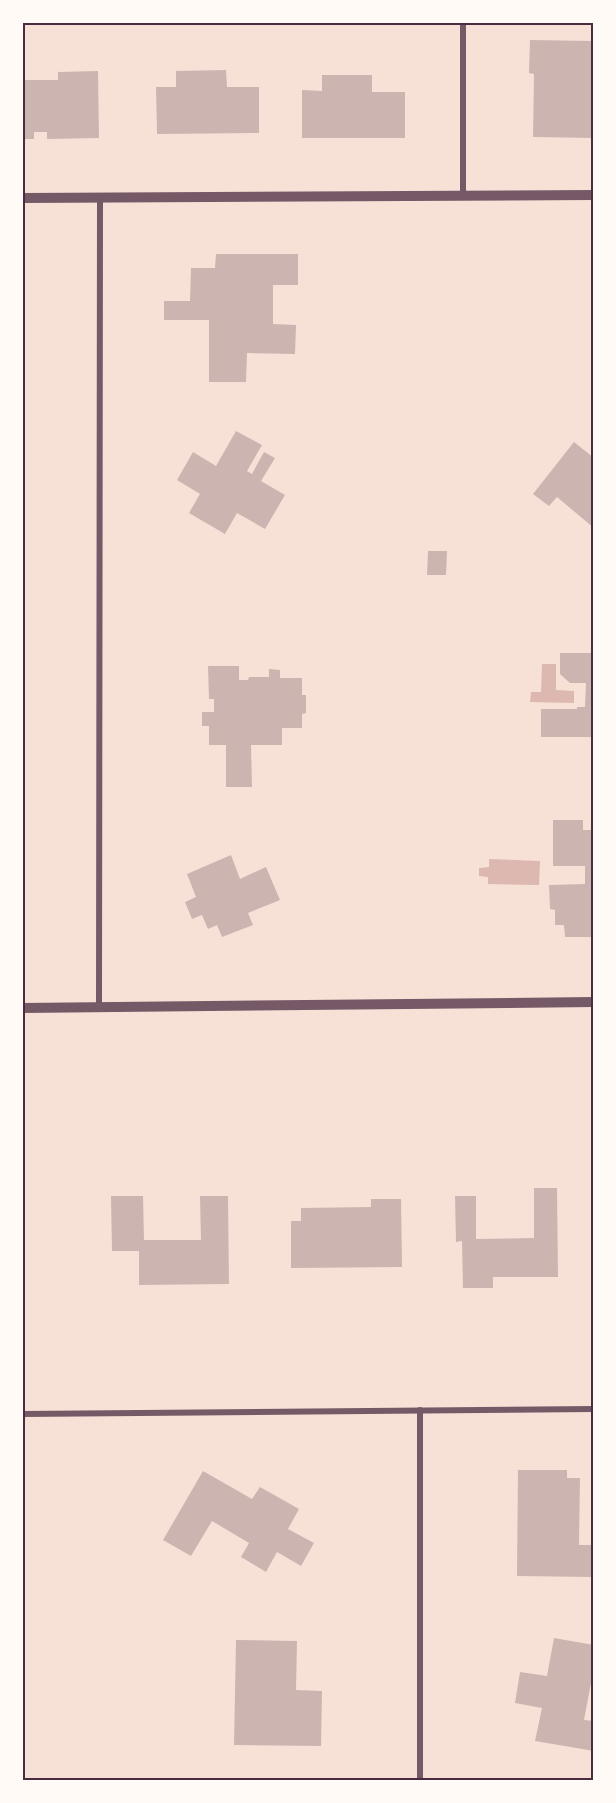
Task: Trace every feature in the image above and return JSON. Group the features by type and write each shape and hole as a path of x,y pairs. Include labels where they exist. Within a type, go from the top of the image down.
{"street":[{"path":"463,22 463,196"},
{"path":"22,198 594,195"},
{"path":"99,1008 100,198"},
{"path":"22,1008 594,1002"},
{"path":"22,1414 594,1409"},
{"path":"420,1410 420,1780"}],"shaded area":[{"path":"542,664 556,664 556,690 574,691 574,703 530,702 531,692 541,692"},
{"path":"489,859 540,861 539,885 488,884 488,877 479,876 479,868 489,867"}],"building":[{"path":"530,40 594,41 594,138 533,137 534,74 529,73"},
{"path":"226,70 227,87 259,87 259,133 157,134 156,87 176,87 176,71"},
{"path":"98,71 99,138 47,139 47,132 34,132 34,139 22,139 22,80 58,80 58,72"},
{"path":"322,75 372,75 372,92 405,92 405,138 302,138 302,90 322,91"},
{"path":"216,254 298,254 298,285 273,285 273,324 296,325 295,354 247,353 246,382 209,382 209,320 164,320 164,301 190,301 191,268 215,268"},
{"path":"236,431 262,445 247,471 252,474 264,452 275,458 261,481 285,495 265,529 237,513 225,534 189,513 200,494 177,480 193,452 216,466"},
{"path":"574,442 594,458 594,528 557,497 549,506 533,494"},
{"path":"428,551 447,551 446,575 427,575"},
{"path":"560,653 594,653 594,737 541,737 541,709 585,707 586,683 570,683 560,674"},
{"path":"208,666 239,666 239,680 248,680 249,677 269,677 269,669 280,670 280,678 302,678 302,695 306,695 306,713 302,714 302,728 282,728 282,745 251,745 252,787 226,787 226,745 209,745 209,726 202,726 202,712 214,712 214,699 209,699"},
{"path":"553,820 583,820 583,830 594,830 594,937 565,937 564,925 555,925 555,910 550,909 549,885 585,884 585,866 553,866"},
{"path":"231,855 240,879 266,867 280,900 248,913 253,925 222,937 217,925 208,929 202,915 192,919 185,902 196,897 187,874"},
{"path":"534,1188 557,1188 558,1277 493,1277 493,1288 463,1288 462,1241 456,1242 455,1196 476,1196 476,1239 534,1238"},
{"path":"111,1196 143,1196 144,1240 201,1240 200,1196 228,1196 229,1284 139,1285 139,1251 112,1251"},
{"path":"371,1199 401,1199 402,1267 291,1268 291,1221 301,1221 301,1208 371,1207"},
{"path":"518,1470 567,1470 567,1478 580,1478 579,1545 593,1545 592,1577 517,1576"},
{"path":"203,1471 252,1499 260,1487 299,1509 288,1529 314,1543 301,1566 277,1552 266,1572 241,1557 249,1543 212,1521 191,1556 163,1540"},
{"path":"554,1638 594,1645 594,1667 584,1720 594,1721 594,1751 535,1741 542,1708 515,1703 520,1672 547,1676"},
{"path":"236,1640 297,1641 296,1690 322,1691 321,1746 234,1745"}]}
